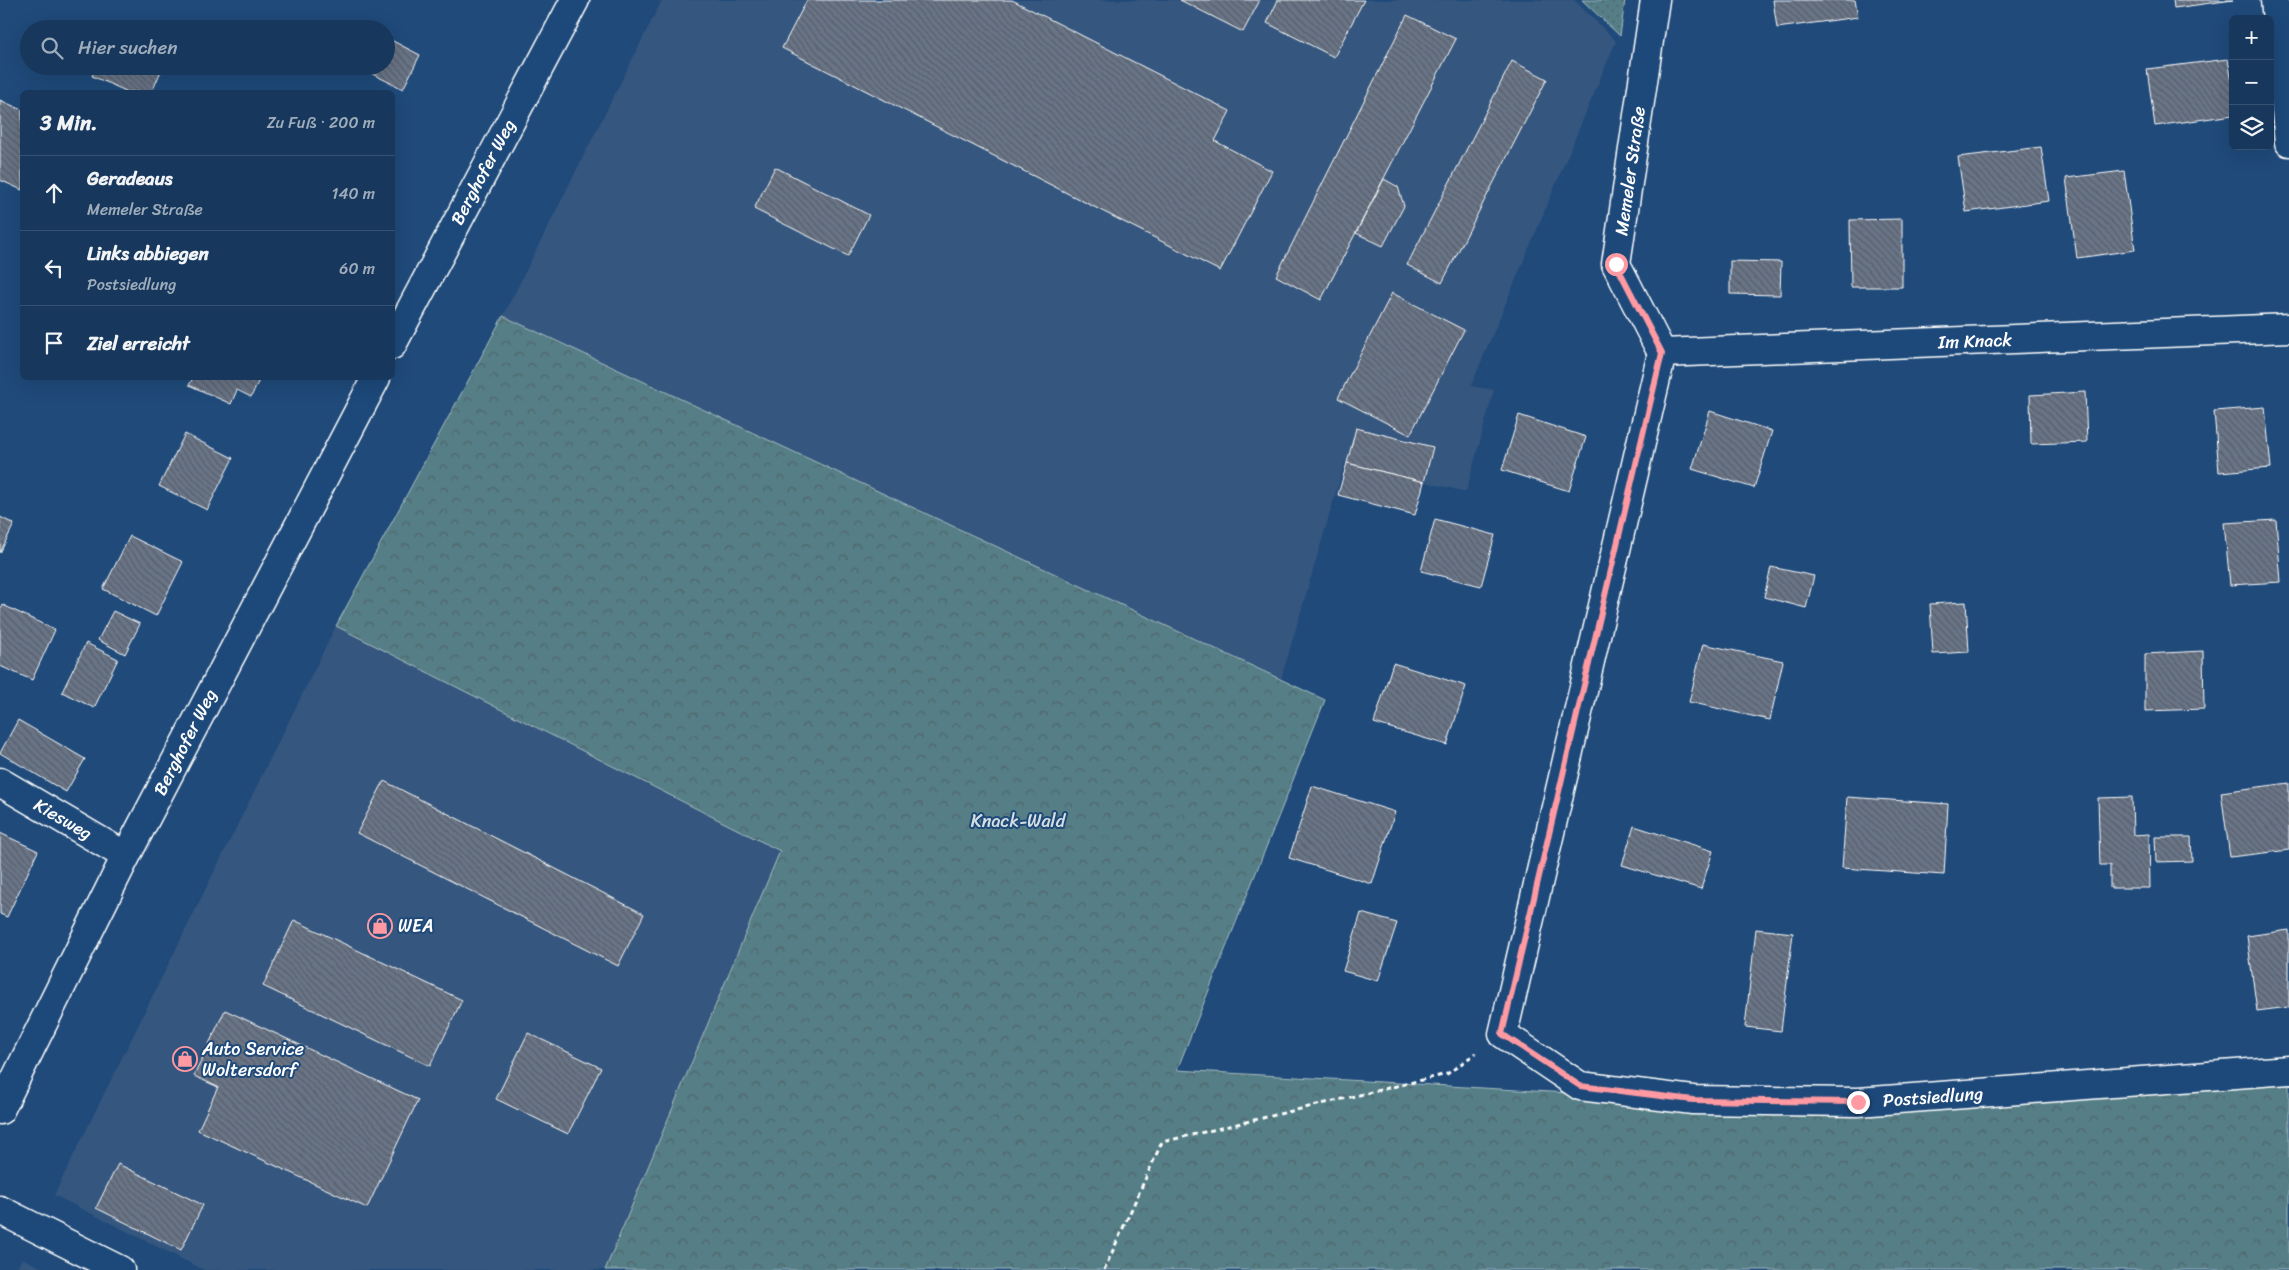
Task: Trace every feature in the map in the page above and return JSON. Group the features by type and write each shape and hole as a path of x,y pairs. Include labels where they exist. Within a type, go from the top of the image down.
{"street":[{"name":"Berghofer Weg","path":"395,339 575,0"},
{"name":"Memeler Straße","path":"1655,0 1616,264 1662,353"},
{"path":"2275,0 2289,142"},
{"name":"Im Knack","path":"1662,353 2289,328"},
{"path":"1502,1034 1662,353"},
{"name":"Berghofer Weg","path":"0,1110 126,856 375,380"},
{"name":"Kiesweg","path":"0,782 126,856"},
{"name":"Postsiedlung","path":"1502,1034 1580,1086 1693,1100 1858,1102 2289,1070"},
{"path":"0,1210 120,1270"}],"path":[{"path":"1104,1270 1162,1142 1447,1074 1502,1034"}],"shaded area":[{"path":"662,0 1574,0 1616,41 1471,386 1494,390 1466,492 1345,462 1281,679 503,316"},
{"path":"336,626 780,851 605,1270 204,1270 54,1195"},
{"path":"22,1258 46,1270 16,1270"}],"green space":[{"path":"1582,0 1625,0 1620,36"},
{"name":"Knack-Wald","path":"503,316 1325,700 1177,1070 1822,1108 2289,1085 2289,1270 605,1270 780,851 336,626"}],"building":[{"path":"807,0 1012,0 1230,111 1215,141 1272,171 1220,271 782,48"},
{"path":"1180,0 1260,0 1243,32"},
{"path":"1278,0 1364,0 1334,57 1267,23"},
{"path":"1773,0 1855,0 1858,17 1777,28"},
{"path":"2173,0 2233,0 2174,8"},
{"path":"1407,15 1456,39 1321,300 1276,276"},
{"path":"395,42 420,55 403,89 374,75 395,75"},
{"path":"2228,59 2229,116 2155,126 2147,69"},
{"path":"1512,61 1547,79 1442,283 1407,265"},
{"path":"159,75 153,90 124,90 92,76"},
{"path":"0,100 20,109 20,189 0,180"},
{"path":"2041,147 2049,201 1966,212 1958,157"},
{"path":"775,167 869,215 848,256 754,209"},
{"path":"2124,171 2135,250 2077,258 2066,178"},
{"path":"1384,179 1398,187 1404,206 1383,246 1356,233"},
{"path":"1902,219 1902,287 1851,287 1850,220"},
{"path":"1730,261 1781,262 1780,295 1730,294"},
{"path":"1392,293 1464,330 1410,435 1338,398"},
{"path":"192,380 259,380 251,397 237,390 231,404 189,385"},
{"path":"2085,392 2087,442 2031,444 2030,395"},
{"path":"2265,407 2271,468 2219,472 2214,411"},
{"path":"1710,411 1772,431 1754,488 1692,469"},
{"path":"1519,415 1586,437 1569,491 1502,470"},
{"path":"1356,428 1433,447 1424,482 1347,463"},
{"path":"185,434 233,458 207,510 159,486"},
{"path":"1347,463 1424,482 1415,515 1338,495"},
{"path":"0,517 14,524 0,553"},
{"path":"1435,519 1495,535 1481,586 1421,571"},
{"path":"2276,520 2281,582 2230,585 2224,523"},
{"path":"130,536 183,562 156,616 103,589"},
{"path":"1771,567 1814,576 1806,608 1764,597"},
{"path":"1966,602 1969,652 1933,654 1930,604"},
{"path":"3,605 55,630 32,680 0,666 0,611"},
{"path":"113,611 140,624 125,654 98,640"},
{"path":"86,643 118,659 94,708 62,692"},
{"path":"1703,644 1783,661 1770,720 1689,702"},
{"path":"2203,651 2204,709 2145,711 2145,654"},
{"path":"1393,663 1466,686 1447,745 1374,723"},
{"path":"18,720 85,759 66,792 0,753"},
{"path":"384,781 644,914 618,966 357,833"},
{"path":"2289,783 2289,850 2230,857 2221,792"},
{"path":"1312,786 1395,812 1372,884 1289,858"},
{"path":"1847,797 1948,804 1944,875 1842,868"},
{"path":"2132,797 2133,835 2149,834 2150,888 2110,888 2110,865 2100,865 2098,798"},
{"path":"1634,826 1713,851 1701,889 1622,865"},
{"path":"0,833 38,851 7,917 0,914"},
{"path":"2155,837 2191,837 2192,861 2156,862"},
{"path":"1361,913 1397,923 1378,981 1343,971"},
{"path":"294,920 462,1000 430,1066 263,986"},
{"path":"1756,929 1793,933 1781,1031 1745,1027"},
{"path":"2289,930 2289,1007 2257,1011 2247,936"},
{"path":"225,1010 418,1100 367,1208 198,1130 218,1087 194,1076"},
{"path":"528,1033 601,1068 568,1134 496,1099"},
{"path":"118,1164 203,1205 181,1250 96,1208"}],"place":[{"name":"WEA","path":"380,926"},
{"name":"Auto Service Woltersdorf","path":"185,1059"}],"route":[{"path":"1616,264 1662,353 1502,1034 1580,1086 1693,1100 1858,1102"}]}
